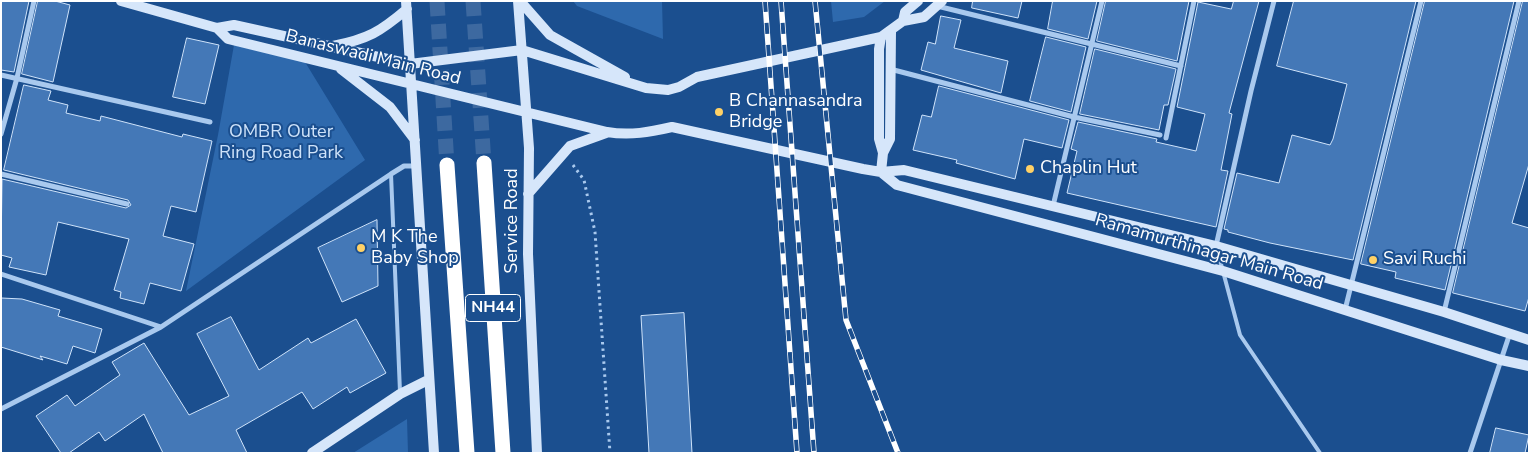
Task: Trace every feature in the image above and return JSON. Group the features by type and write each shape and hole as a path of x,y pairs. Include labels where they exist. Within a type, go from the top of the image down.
{"highway":[{"name":"NH44","path":"484,163 503,453"},
{"name":"NH44","path":"447,165 467,453"}],"main road":[{"name":"Banaswadi Main Road","path":"121,1 217,28 234,24 328,47 410,64 522,50"},
{"name":"Service Road","path":"519,1 529,148 528,254 537,453"},
{"path":"519,1 550,35 646,88"},
{"path":"522,50 646,88 668,90 697,77 881,37 902,21 905,12 918,1"},
{"path":"902,21 924,17 940,4"},
{"path":"328,47 356,41 381,31 406,5"},
{"path":"406,5 434,453"},
{"name":"Banaswadi Main Road","path":"217,28 228,39 412,86 526,112"},
{"path":"881,172 883,153 890,139 891,31"},
{"path":"881,37 879,50 879,138 883,153"},
{"path":"335,65 390,108 415,141"},
{"name":"Ramamurthinagar Main Road","path":"526,112 624,135 646,133 672,127 863,169 881,172 904,170 1216,246 1510,333 1528,336"},
{"path":"528,194 570,146 607,132"},
{"name":"Ramamurthinagar Main Road","path":"881,172 897,185 1223,271 1501,360 1529,366"},
{"path":"312,453 400,394 428,380"}],"street":[{"path":"1,134 17,78 34,1"},
{"path":"1053,206 1102,1"},
{"path":"890,69 1074,117 1163,136 1181,66 1194,1"},
{"path":"1216,246 1251,91 1274,1"},
{"path":"1345,310 1421,1"},
{"path":"1444,312 1519,1"},
{"path":"940,4 1181,66"},
{"path":"1,74 210,122"},
{"path":"1,409 161,327 391,174 404,166 417,166"},
{"path":"1,174 127,204"},
{"path":"1,274 161,327"},
{"path":"1470,453 1510,333"}],"lane":[{"path":"391,174 400,394"},
{"path":"1216,246 1240,335 1320,453"}],"path":[{"path":"563,153 584,180 595,232 610,453"}],"green space":[{"path":"573,1 662,1 663,39 577,6"},
{"path":"831,1 885,1 864,17 833,22"},
{"name":"OMBR Outer Ring Road Park","path":"234,45 305,62 365,160 186,291 218,135"},
{"path":"407,419 408,453 353,453"}],"building":[{"path":"1,1 29,1 14,72 1,70"},
{"path":"38,1 55,1 70,5 53,82 22,74"},
{"path":"973,1 1022,1 1018,18 972,8"},
{"path":"1053,1 1097,1 1088,39 1048,29"},
{"path":"1106,1 1189,1 1177,61 1097,41"},
{"path":"1234,1 1259,1 1229,113 1232,114 1221,170 1228,171 1216,227 1067,193 1077,151 1071,149 1078,122 1157,139 1156,142 1196,151 1205,114 1177,107 1198,2 1231,9"},
{"path":"1294,1 1416,1 1353,260 1270,243 1228,232 1228,230 1224,229 1237,173 1279,183 1292,135 1330,145 1333,139 1347,84 1277,66"},
{"path":"1425,1 1514,1 1445,290 1395,278 1396,272 1361,264"},
{"path":"1523,1 1529,1 1529,164 1512,223 1529,228 1529,297 1525,311 1453,293"},
{"path":"941,16 961,20 954,48 1008,61 1001,93 921,70 928,42 935,44"},
{"path":"1046,37 1086,47 1071,112 1030,101"},
{"path":"187,38 219,45 205,104 173,97"},
{"path":"1095,49 1176,69 1168,105 1164,105 1159,130 1080,114"},
{"path":"24,85 51,91 48,100 68,105 66,113 100,121 101,116 182,137 183,134 212,141 196,212 171,206 163,236 194,244 181,291 150,283 144,304 120,298 121,292 114,290 129,239 58,222 46,275 9,267 12,258 1,255 2,179 126,208 131,205 128,200 4,170"},
{"path":"939,86 1069,120 1062,148 1024,139 1015,179 956,163 957,160 913,150 922,115 931,117"},
{"path":"377,220 378,286 342,302 318,248"},
{"path":"1,298 22,299 60,310 58,316 102,329 95,353 73,346 67,364 40,356 43,360 1,347"},
{"path":"684,313 692,453 649,453 641,316"},
{"path":"231,317 259,370 308,338 311,343 356,319 386,373 350,393 347,387 313,409 302,392 236,430 247,453 163,453 144,414 105,441 99,432 69,453 61,453 36,416 67,395 75,406 120,375 112,362 144,343 189,415 229,396 197,334"},
{"path":"1496,428 1529,435 1525,453 1490,453"}],"tunnel":[{"path":"437,1 447,165"},
{"path":"473,1 484,163"}],"railway":[{"path":"765,1 797,453"},
{"path":"781,1 814,453"},
{"path":"815,1 846,320 898,453"}],"place":[{"name":"B Channasandra Bridge","path":"719,112"},
{"name":"Chaplin Hut","path":"1030,169"},
{"name":"M K The Baby Shop","path":"361,248"},
{"name":"Savi Ruchi","path":"1373,260"}]}
